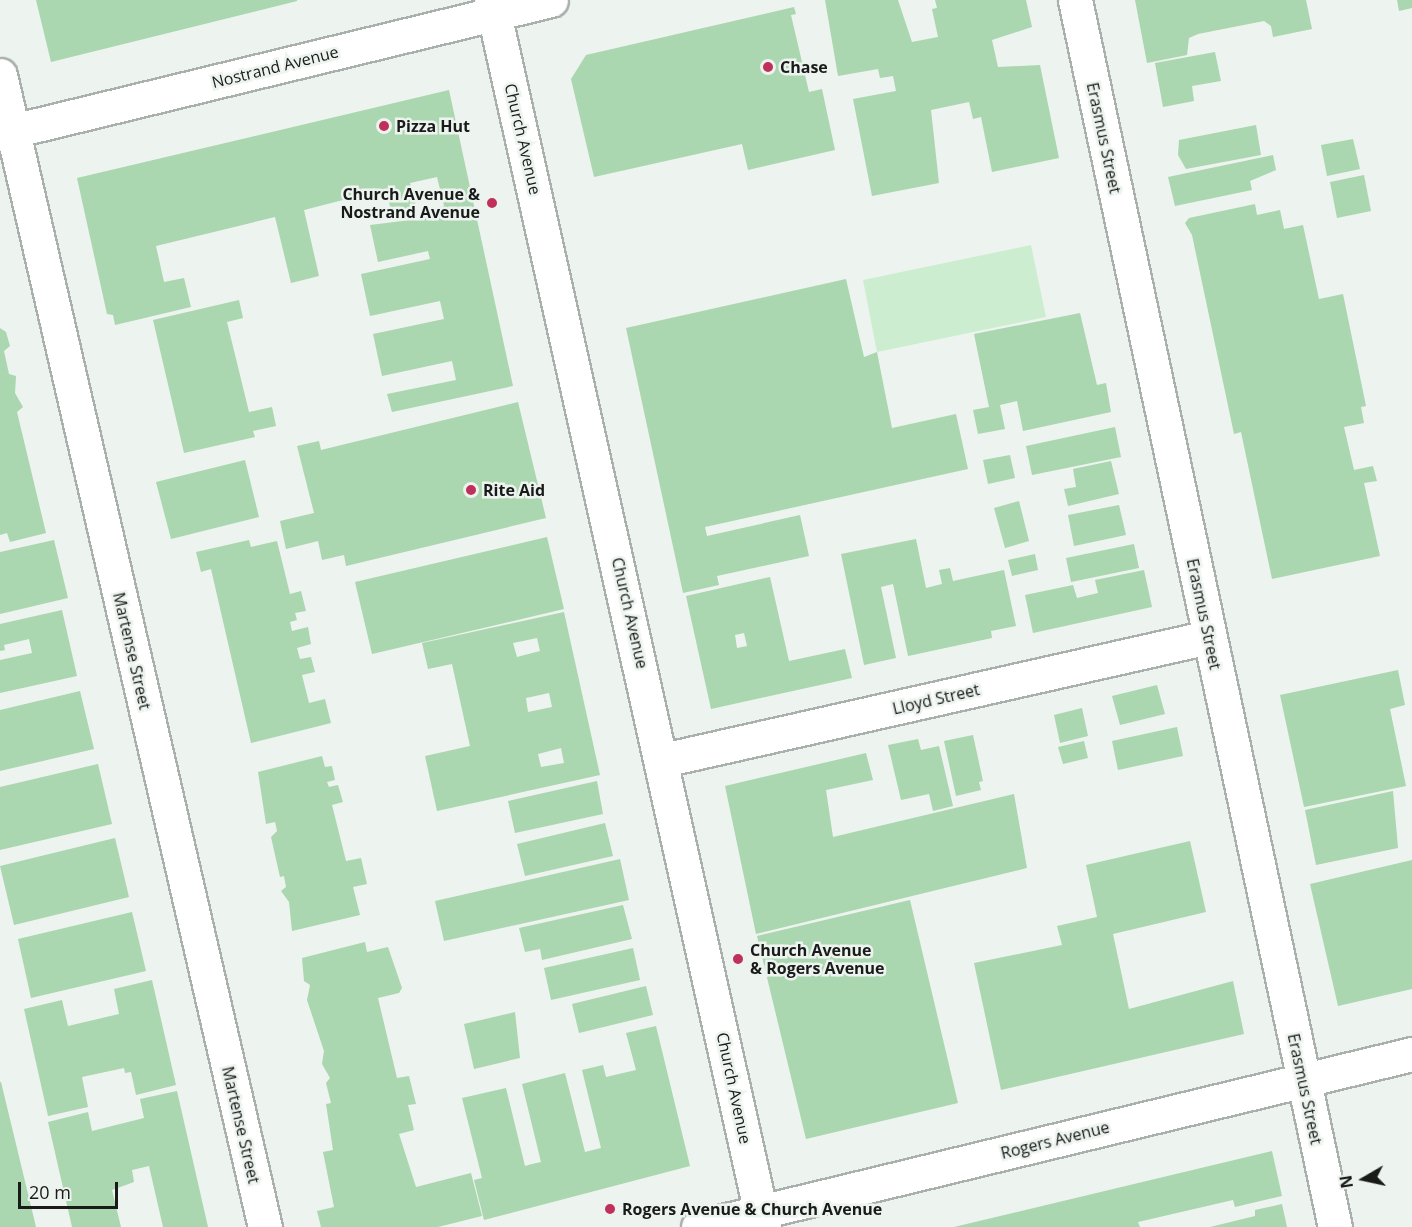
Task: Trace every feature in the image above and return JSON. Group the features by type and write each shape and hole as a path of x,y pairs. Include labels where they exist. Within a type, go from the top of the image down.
{"street":[{"name":"Nostrand Avenue","path":"6,133 493,7 550,0"},
{"name":"Erasmus Street","path":"1075,0 1302,1080 1335,1227"},
{"name":"Church Avenue","path":"493,7 663,760 762,1219"},
{"name":"Martense Street","path":"0,75 6,133 264,1227"},
{"name":"Lloyd Street","path":"663,760 1209,637"},
{"name":"Rogers Avenue","path":"698,1227 762,1219 1302,1080 1412,1054"}],"green space":[{"path":"1031,245 1046,317 877,352 863,280"}],"building":[{"path":"36,0 297,0 297,1 51,62"},
{"path":"825,0 898,0 912,42 938,37 932,9 937,8 935,0 1026,0 1032,27 992,40 998,67 1040,65 1059,158 992,172 981,117 973,119 969,102 931,110 939,183 872,196 853,99 896,91 893,76 880,78 878,69 838,76"},
{"path":"1135,0 1306,0 1312,29 1273,37 1271,26 1264,21 1198,34 1189,38 1187,55 1147,63"},
{"path":"1397,0 1412,0 1412,8 1399,11"},
{"path":"794,7 796,14 791,15 809,92 822,89 835,150 748,170 742,144 594,177 571,79 586,55"},
{"path":"1215,52 1221,81 1192,86 1194,101 1163,107 1155,63"},
{"path":"449,90 513,386 392,412 387,394 456,380 452,361 382,376 373,334 444,319 440,301 370,316 361,274 430,259 428,251 378,262 370,225 435,217 433,209 444,206 437,177 410,183 417,209 392,215 386,189 304,210 319,276 291,283 275,217 156,246 164,282 184,278 191,307 115,325 113,315 107,314 77,178"},
{"path":"1256,125 1261,155 1186,169 1178,155 1179,140"},
{"path":"1353,139 1360,169 1327,176 1321,145"},
{"path":"1273,155 1276,170 1250,181 1252,190 1175,206 1168,177"},
{"path":"1364,175 1371,211 1337,218 1330,182"},
{"path":"1255,204 1257,215 1280,210 1284,229 1303,225 1319,299 1343,294 1366,406 1361,407 1364,423 1344,427 1354,470 1373,466 1377,481 1364,483 1380,556 1272,579 1241,432 1234,434 1192,235 1185,223 1189,218"},
{"path":"846,279 864,357 877,352 892,428 956,414 968,469 705,527 707,536 800,515 809,556 717,576 719,585 683,593 626,328"},
{"path":"239,300 243,318 227,322 249,412 272,407 276,426 253,431 255,437 184,453 153,320"},
{"path":"1080,313 1097,385 1106,383 1111,412 1023,431 1017,401 1000,405 1005,429 978,434 973,410 989,407 974,334"},
{"path":"0,328 6,332 10,346 4,351 9,374 16,376 15,393 23,407 17,412 46,533 10,542 7,533 0,535"},
{"path":"518,402 546,518 346,566 344,555 322,560 318,541 286,549 280,521 314,513 297,446 319,441 321,450"},
{"path":"1115,427 1121,457 1032,475 1026,446"},
{"path":"1010,455 1015,478 988,484 983,460"},
{"path":"245,460 259,517 171,539 156,482"},
{"path":"1111,461 1119,494 1068,506 1064,489 1076,487 1073,469"},
{"path":"1019,501 1029,541 1005,548 994,508"},
{"path":"1119,505 1126,535 1074,546 1068,515"},
{"path":"547,537 564,609 372,654 355,582"},
{"path":"916,539 926,588 942,584 939,570 950,568 953,581 1004,570 1016,626 991,631 992,638 908,656 893,584 881,587 896,658 864,665 841,554"},
{"path":"54,540 68,598 0,614 0,552"},
{"path":"249,540 251,547 277,541 290,594 301,591 306,611 295,613 297,620 290,622 292,631 308,627 311,644 297,648 300,659 311,657 315,672 302,675 309,703 325,699 331,723 251,743 211,569 201,572 196,552"},
{"path":"1134,544 1139,568 1071,582 1066,558"},
{"path":"1035,554 1038,570 1012,576 1008,560"},
{"path":"1144,570 1152,607 1033,633 1025,595 1073,585 1077,598 1098,593 1095,580"},
{"path":"770,577 789,661 845,649 852,678 711,709 686,596","holes":["744,633 747,646 737,648 735,635"]},
{"path":"62,610 77,676 0,693 0,660 32,653 29,639 4,645 5,650 0,651 0,624"},
{"path":"564,612 600,775 437,811 425,756 470,746 452,664 428,669 422,643","holes":["537,638 540,651 517,657 513,643","549,693 552,707 528,712 526,698","561,748 564,763 541,767 538,754"]},
{"path":"1398,670 1405,705 1390,709 1406,786 1304,807 1280,695"},
{"path":"1157,685 1165,714 1120,725 1112,696"},
{"path":"80,691 94,749 0,771 0,710"},
{"path":"1082,708 1088,736 1060,743 1054,715"},
{"path":"1177,727 1183,756 1118,770 1112,741"},
{"path":"973,735 983,781 979,782 981,790 956,796 944,741"},
{"path":"918,739 921,750 939,746 953,806 933,811 929,794 901,800 888,745"},
{"path":"1084,741 1088,758 1063,764 1058,747"},
{"path":"866,753 873,780 826,790 833,837 1014,794 1027,868 756,934 725,786"},
{"path":"322,756 325,767 332,766 335,780 327,782 329,787 338,785 343,802 332,805 346,861 361,858 367,884 353,887 360,915 292,931 289,902 281,891 286,887 284,876 280,877 271,837 277,831 275,822 266,824 258,772"},
{"path":"98,764 112,824 0,850 0,787"},
{"path":"597,781 603,814 515,833 508,801"},
{"path":"1393,791 1398,848 1316,865 1305,810"},
{"path":"605,823 613,856 525,876 517,844"},
{"path":"115,838 129,897 14,925 0,866"},
{"path":"1190,841 1206,912 1113,934 1129,1009 1233,981 1244,1034 1001,1090 974,963 1062,945 1057,926 1097,917 1086,865"},
{"path":"620,859 629,900 444,941 435,901"},
{"path":"1412,860 1412,989 1338,1006 1310,884"},
{"path":"910,900 958,1103 806,1139 757,936"},
{"path":"623,905 632,939 542,960 540,949 525,952 519,928"},
{"path":"132,912 146,971 31,998 18,939"},
{"path":"365,942 367,952 388,947 402,988 399,993 378,998 397,1078 409,1076 416,1104 408,1105 414,1130 399,1134 416,1187 471,1173 482,1216 438,1227 321,1227 317,1211 334,1207 323,1152 333,1150 326,1104 331,1103 326,1083 330,1078 322,1064 324,1051 307,1000 310,985 304,981 302,958"},
{"path":"633,948 640,980 551,1000 544,968"},
{"path":"152,980 176,1085 136,1095 131,1072 125,1073 124,1068 82,1077 88,1107 48,1116 24,1009 62,1000 68,1026 119,1014 114,989"},
{"path":"646,986 653,1015 579,1033 572,1004"},
{"path":"515,1012 520,1058 474,1069 464,1024"},
{"path":"656,1026 690,1166 484,1220 474,1180 482,1178 462,1098 506,1088 525,1166 541,1162 522,1084 565,1073 585,1152 601,1148 582,1070 603,1065 606,1077 636,1070 626,1033"},
{"path":"1,1082 36,1227 0,1227"},
{"path":"177,1091 208,1227 163,1227 149,1166 132,1170 134,1182 112,1190 121,1227 72,1227 48,1122 88,1112 92,1131 144,1118 140,1099"},
{"path":"1272,1151 1282,1196 1235,1207 1233,1200 1138,1222 1140,1227 954,1227"},
{"path":"1282,1204 1287,1227 1210,1227 1255,1216 1255,1210"}],"place":[{"name":"Chase","path":"768,67"},
{"name":"Pizza Hut","path":"384,126"},
{"name":"Church Avenue & Nostrand Avenue","path":"492,203"},
{"name":"Rite Aid","path":"471,490"},
{"name":"Church Avenue & Rogers Avenue","path":"738,959"},
{"name":"Rogers Avenue & Church Avenue","path":"610,1209"}]}
